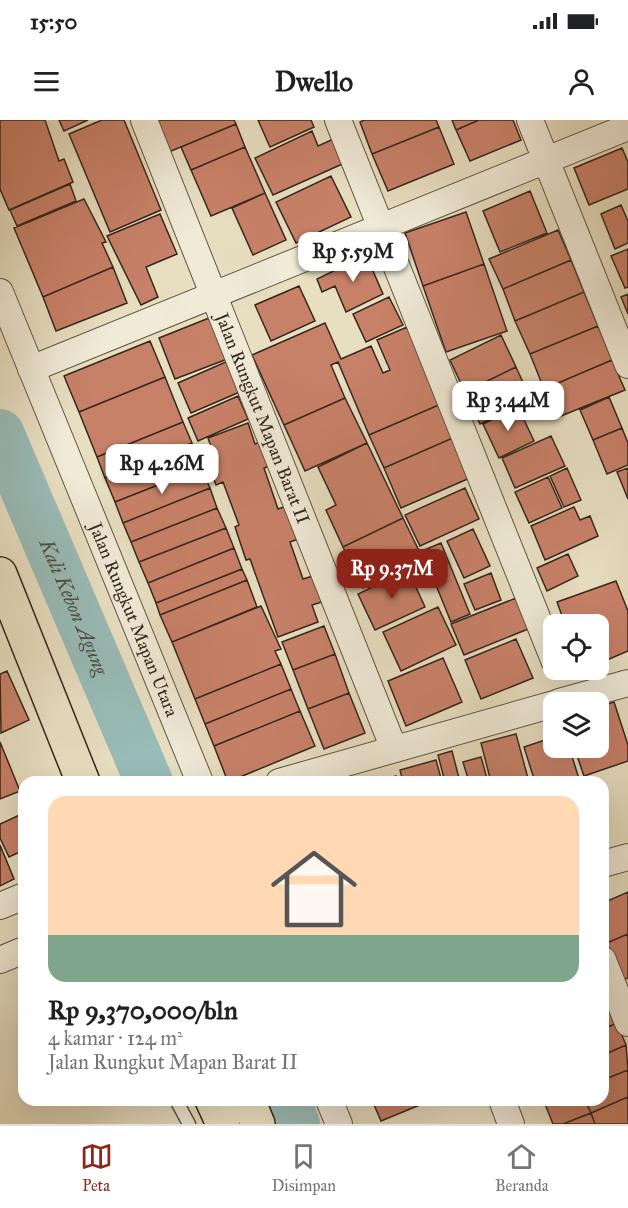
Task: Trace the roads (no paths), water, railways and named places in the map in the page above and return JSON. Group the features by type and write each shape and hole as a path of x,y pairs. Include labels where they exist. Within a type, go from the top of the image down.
{"main road":[{"path":"0,574 82,776"},
{"path":"215,1106 223,1124"},
{"path":"250,1106 258,1124"}],"street":[{"name":"Jalan Rungkut Mapan Barat II","path":"144,120 394,749"},
{"path":"338,120 543,632"},
{"path":"531,120 628,365"},
{"path":"31,369 628,127"},
{"name":"Jalan Rungkut Mapan Utara","path":"0,292 198,776"},
{"path":"594,692 628,682"},
{"path":"300,776 543,707"},
{"path":"609,862 628,857"},
{"path":"0,906 18,898"},
{"path":"0,960 18,952"},
{"path":"609,975 628,1023"},
{"path":"332,1106 339,1124"},
{"path":"504,1106 511,1124"}],"lane":[{"path":"179,1106 189,1124"}],"waterway":[{"name":"Kali Kebon Agung","path":"0,433 146,776"},
{"name":"Kali Kebon Agung","path":"288,1106 296,1124"}]}
